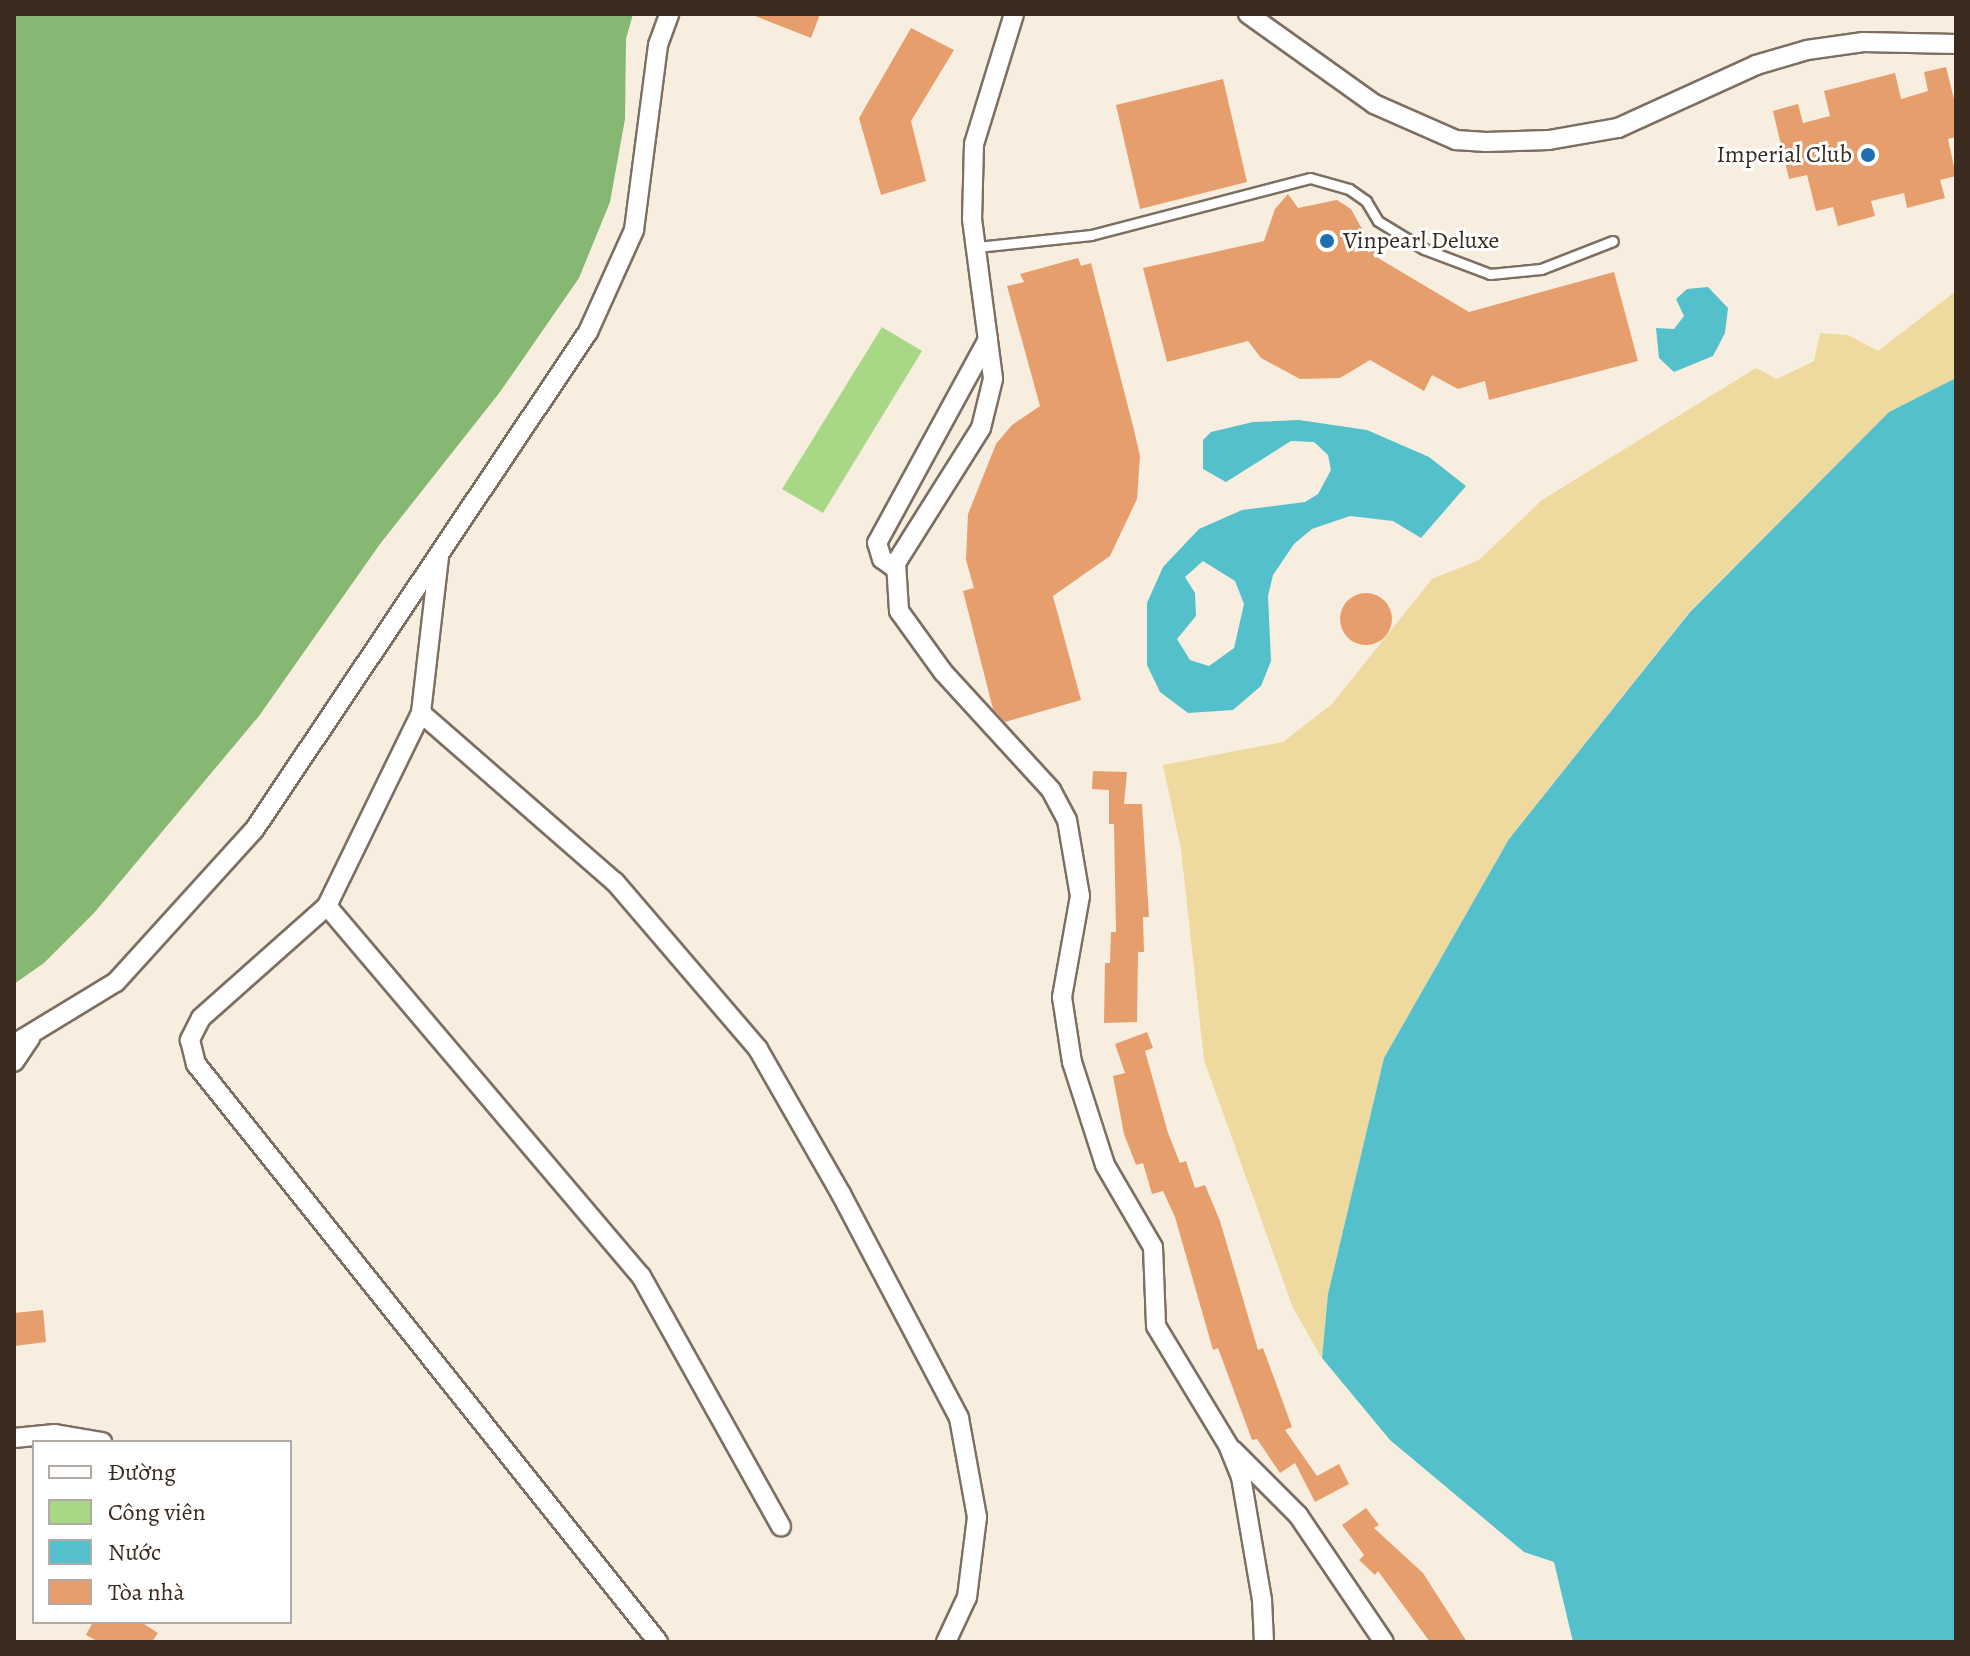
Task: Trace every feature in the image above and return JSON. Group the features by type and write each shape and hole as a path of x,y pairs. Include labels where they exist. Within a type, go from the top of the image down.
{"street":[{"path":"14,1062 22,1041 116,982 254,830 588,332 634,230 658,45 669,14"},
{"path":"1014,14 974,144 977,247 993,379 981,428 954,478 911,535 896,569 899,611 909,631 1051,790 1067,820 1080,896 1062,997 1072,1062 1105,1165 1153,1247 1156,1326 1228,1445 1298,1515 1384,1642"},
{"path":"1248,14 1374,104 1446,136 1486,142 1549,140 1618,128 1756,65 1807,50 1863,42 1951,45"},
{"path":"896,569 882,559 877,543 988,339"},
{"path":"439,557 421,713 327,906 201,1018 190,1040 196,1064 658,1642"},
{"path":"421,713 615,882 758,1049 841,1194 959,1418 977,1517 967,1597 946,1642"},
{"path":"327,906 641,1276 781,1527"},
{"path":"14,1438 55,1434 90,1440"},
{"path":"1228,1445 1251,1521 1264,1642"}],"lane":[{"path":"977,247 1091,235 1310,178 1349,189 1366,201 1378,221 1424,249 1490,274 1541,269 1613,241"}],"green space":[{"path":"14,14 633,14 626,39 625,119 610,202 579,278 500,392 380,544 259,716 94,913 44,963 14,984"},
{"path":"882,327 922,351 823,513 782,489"}],"sand":[{"path":"1956,291 1956,378 1889,412 1690,611 1509,839 1384,1058 1328,1294 1322,1358 1293,1308 1204,1060 1181,849 1163,765 1283,742 1332,704 1432,579 1479,560 1542,500 1756,368 1777,379 1814,361 1820,333 1848,335 1878,351"}],"water":[{"path":"1708,287 1728,308 1725,333 1713,356 1674,372 1659,358 1656,328 1674,329 1684,316 1676,299 1687,289"},
{"path":"1956,378 1956,1642 1573,1642 1554,1562 1524,1552 1390,1440 1322,1358 1328,1294 1384,1058 1509,839 1690,612 1889,412"},
{"path":"1299,420 1367,430 1429,457 1466,486 1421,538 1393,521 1350,516 1312,529 1294,544 1273,575 1268,596 1271,661 1261,686 1233,710 1188,713 1160,692 1147,665 1147,603 1163,567 1199,529 1242,510 1305,502 1318,494 1331,470 1328,455 1314,442 1291,441 1226,482 1203,469 1203,440 1211,432 1253,422","holes":["1203,561 1235,581 1244,604 1234,648 1209,666 1190,660 1177,639 1196,616 1195,593 1185,577"]}],"building":[{"path":"750,14 820,14 811,38"},
{"path":"911,28 954,50 911,121 926,181 881,195 859,118"},
{"name":"Imperial Club","path":"1946,67 1956,107 1956,137 1948,139 1956,176 1940,180 1945,198 1907,208 1904,193 1871,201 1875,216 1838,226 1833,207 1816,211 1807,175 1789,179 1773,111 1798,104 1803,123 1830,116 1824,91 1895,73 1901,99 1928,91 1924,72"},
{"path":"1223,79 1247,182 1140,209 1116,105"},
{"path":"1288,194 1298,208 1337,200 1351,209 1367,238 1378,245 1373,255 1469,312 1614,272 1638,361 1489,400 1485,381 1458,389 1432,375 1424,391 1370,360 1340,378 1300,379 1261,358 1248,341 1167,362 1143,268 1264,241 1275,209"},
{"path":"1078,258 1081,266 1091,263 1134,430 1140,456 1137,499 1110,556 1053,596 1081,700 1005,722 993,709 963,591 974,588 966,560 968,514 996,444 1012,425 1040,406 1007,286 1024,282 1020,274"},
{"path":"1366,593 1384,601 1392,619 1384,637 1366,645 1348,637 1340,619 1348,601"},
{"path":"1093,771 1127,772 1124,804 1142,804 1149,917 1143,917 1144,952 1138,952 1137,1022 1104,1023 1105,963 1110,963 1111,932 1116,932 1114,824 1109,824 1109,790 1092,789"},
{"path":"1147,1032 1153,1048 1145,1051 1168,1133 1180,1163 1186,1161 1195,1188 1205,1185 1220,1221 1258,1350 1263,1348 1292,1427 1285,1430 1317,1476 1339,1464 1349,1484 1315,1502 1295,1463 1280,1473 1257,1439 1252,1440 1218,1348 1213,1350 1175,1217 1163,1191 1152,1194 1143,1163 1136,1165 1124,1134 1113,1076 1125,1073 1115,1044"},
{"path":"43,1310 46,1342 14,1346 14,1313"},
{"path":"1366,1508 1379,1525 1374,1528 1423,1573 1467,1642 1430,1642 1378,1571 1375,1575 1359,1560 1364,1555 1342,1525"},
{"path":"92,1624 144,1624 158,1633 152,1642 99,1642 86,1635"}],"place":[{"name":"Imperial Club","path":"1868,155"},
{"name":"Vinpearl Deluxe","path":"1327,241"}]}
